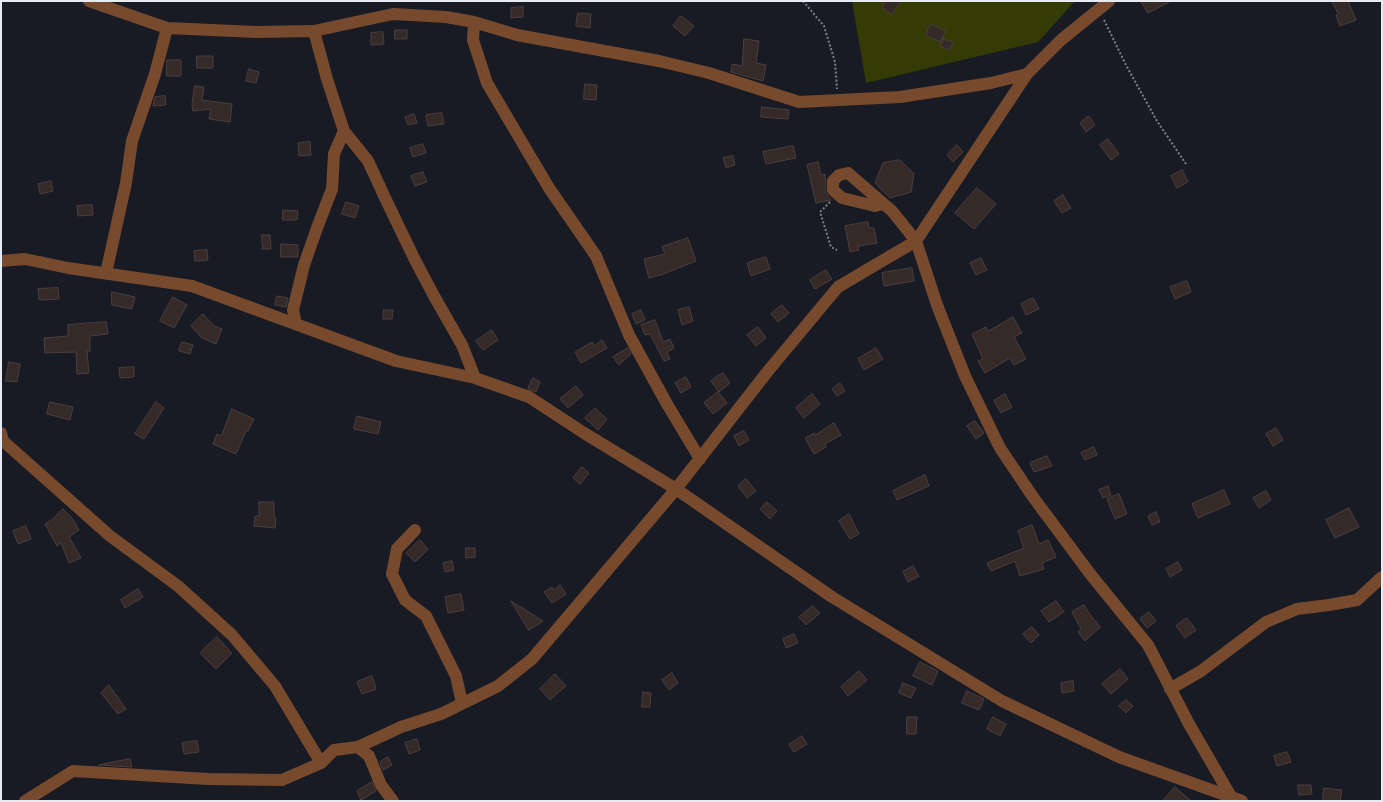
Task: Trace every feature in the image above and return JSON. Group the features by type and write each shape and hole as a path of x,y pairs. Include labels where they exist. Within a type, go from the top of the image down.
{"street":[{"path":"89,1 168,28 256,32 314,31 393,14 446,16 474,22 517,35 659,61 709,73 798,102 900,97 991,83 1027,74"},
{"path":"25,801 73,771 200,778 282,780 320,763 334,750 358,748 401,727 440,714 498,686 532,659 676,489 768,371 838,287 916,242 1027,74 1061,40 1109,1"},
{"path":"474,22 473,40 486,83 549,188 596,256 629,335 667,404 700,459"},
{"path":"106,273 126,183 132,141 155,74 168,28"},
{"path":"314,31 327,79 344,131 368,161 415,260 462,345 475,378"},
{"path":"296,324 293,310 304,265 332,189 334,154 344,131"},
{"path":"883,204 875,206 842,198 833,190 833,181 839,175 848,173 892,211 916,242 936,305 965,376 1000,448 1033,497 1082,563 1148,645 1189,724 1236,800"},
{"path":"1,261 25,259 68,268 192,286 396,361 475,378 529,397 584,433 676,489 832,597 1002,701 1119,757 1236,800"},
{"path":"1,433 3,441 110,536 178,586 232,635 275,686 320,763"},
{"path":"415,530 397,549 392,574 405,600 426,616 456,676 462,703"},
{"path":"1170,689 1201,672 1266,622 1297,609 1357,600 1382,577"},
{"path":"358,748 369,756 381,785 393,801"}],"path":[{"path":"803,1 824,26 834,62 838,100"},
{"path":"1099,10 1126,65 1157,121 1186,164"},
{"path":"837,194 820,212 831,247 837,250"}],"green space":[{"path":"852,1 1075,1 1038,42 866,83"}],"building":[{"path":"886,1 901,1 892,15 882,8"},
{"path":"1141,1 1171,1 1148,13"},
{"path":"1332,1 1348,1 1356,20 1340,26 1336,15 1338,14"},
{"path":"523,7 523,17 511,18 511,8"},
{"path":"578,13 591,14 590,28 576,26"},
{"path":"681,16 694,26 685,36 673,26"},
{"path":"931,24 946,31 940,42 926,35"},
{"path":"395,30 407,30 407,39 395,39"},
{"path":"383,32 384,44 371,45 371,33"},
{"path":"744,39 759,41 756,63 766,65 763,81 731,72 732,64 742,66"},
{"path":"943,39 953,42 950,50 941,47"},
{"path":"197,56 213,56 213,68 197,68"},
{"path":"167,60 181,60 181,76 167,76"},
{"path":"249,69 259,72 256,83 246,81"},
{"path":"585,84 597,85 596,100 584,99"},
{"path":"195,86 204,87 202,100 232,104 230,122 209,119 211,109 193,111 192,105"},
{"path":"165,96 166,105 153,106 155,97"},
{"path":"762,107 789,110 788,119 761,117"},
{"path":"442,113 444,124 428,126 426,115"},
{"path":"414,114 417,123 408,125 405,117"},
{"path":"1089,116 1095,125 1086,132 1080,123"},
{"path":"1108,139 1119,154 1111,160 1100,145"},
{"path":"310,142 311,155 299,156 298,143"},
{"path":"423,144 426,153 413,157 410,148"},
{"path":"957,145 963,152 953,162 947,155"},
{"path":"793,146 796,158 766,164 763,152"},
{"path":"733,156 735,165 726,168 723,158"},
{"path":"900,160 914,174 911,192 890,198 875,183 883,163"},
{"path":"818,162 821,175 825,174 826,193 831,200 816,203 807,165"},
{"path":"1182,170 1188,182 1177,188 1171,176"},
{"path":"423,172 427,182 415,186 411,176"},
{"path":"51,181 53,191 40,194 38,184"},
{"path":"977,188 996,204 974,229 955,213"},
{"path":"1063,195 1071,208 1062,213 1054,201"},
{"path":"346,202 359,206 355,218 342,214"},
{"path":"92,205 93,215 78,216 77,206"},
{"path":"283,210 298,211 297,220 283,220"},
{"path":"868,222 869,228 874,228 877,243 858,246 859,250 850,252 845,226"},
{"path":"262,235 270,235 271,249 263,249"},
{"path":"688,238 696,261 661,275 649,278 644,259 665,254 662,247"},
{"path":"281,244 298,245 298,257 281,257"},
{"path":"207,250 208,260 195,261 194,251"},
{"path":"766,257 770,269 751,276 747,263"},
{"path":"981,258 987,270 976,275 970,263"},
{"path":"912,268 914,281 884,286 882,273"},
{"path":"826,270 832,279 815,289 810,280"},
{"path":"1187,281 1191,292 1175,299 1170,287"},
{"path":"58,288 59,299 39,300 38,289"},
{"path":"112,292 135,297 132,309 112,305"},
{"path":"277,296 288,298 286,307 275,305"},
{"path":"173,297 187,305 174,328 160,321"},
{"path":"1033,298 1039,309 1026,315 1021,304"},
{"path":"782,305 789,313 778,322 771,314"},
{"path":"689,307 693,321 682,325 678,310"},
{"path":"384,310 393,310 392,319 383,319"},
{"path":"641,310 645,320 636,324 632,314"},
{"path":"203,314 214,326 222,329 216,344 202,338 191,326"},
{"path":"1013,317 1022,333 1014,337 1026,359 1014,365 1010,358 985,373 978,361 983,359 972,334 986,327 988,331"},
{"path":"655,320 663,342 670,339 674,348 667,352 670,359 664,361 650,334 645,335 641,325"},
{"path":"106,322 108,334 90,336 90,351 87,351 89,373 77,374 76,352 45,353 44,338 68,336 68,325"},
{"path":"758,327 766,338 756,346 747,335"},
{"path":"492,330 498,340 483,350 476,341"},
{"path":"602,340 607,348 581,363 575,352 592,342 594,346"},
{"path":"182,342 193,345 190,354 179,351"},
{"path":"628,348 631,354 619,365 613,357"},
{"path":"876,348 883,359 864,370 858,359"},
{"path":"9,362 20,364 17,382 6,381"},
{"path":"134,367 134,377 120,378 119,368"},
{"path":"723,373 730,383 719,392 711,381"},
{"path":"686,377 691,387 681,393 675,383"},
{"path":"533,378 540,382 536,392 528,389"},
{"path":"840,383 845,391 837,396 832,389"},
{"path":"576,386 583,395 568,408 560,399"},
{"path":"718,392 727,403 713,414 704,403"},
{"path":"812,394 820,404 804,418 796,408"},
{"path":"1005,394 1012,407 1001,413 994,401"},
{"path":"50,402 73,407 70,420 47,414"},
{"path":"156,402 164,408 144,439 135,434"},
{"path":"595,408 607,419 598,430 585,418"},
{"path":"232,409 254,419 248,431 246,431 236,454 213,444 217,434 221,436"},
{"path":"357,416 381,422 378,434 354,429"},
{"path":"975,421 984,433 976,439 967,426"},
{"path":"834,423 841,435 825,444 826,447 814,454 805,438 814,433 815,435"},
{"path":"1276,428 1283,440 1273,446 1266,434"},
{"path":"744,431 749,440 739,446 734,436"},
{"path":"1094,447 1097,455 1085,460 1081,453"},
{"path":"1047,456 1052,466 1034,472 1030,463"},
{"path":"582,467 589,473 580,484 573,478"},
{"path":"925,475 929,486 897,500 893,491"},
{"path":"746,479 756,491 747,498 738,486"},
{"path":"1108,486 1111,495 1103,498 1099,490"},
{"path":"1224,490 1230,504 1198,518 1192,504"},
{"path":"1266,491 1271,500 1259,508 1253,498"},
{"path":"1119,494 1127,514 1115,519 1107,499"},
{"path":"259,502 274,502 274,517 276,518 275,528 254,526 255,516 259,516"},
{"path":"767,502 777,511 770,519 760,509"},
{"path":"1349,508 1359,527 1335,538 1326,520"},
{"path":"63,509 72,518 79,530 69,537 81,558 69,563 61,543 57,546 45,524 53,519"},
{"path":"1156,512 1160,522 1152,525 1148,516"},
{"path":"849,514 859,534 850,539 839,521"},
{"path":"1032,525 1039,544 1048,540 1056,557 1042,563 1044,569 1020,576 1015,561 991,571 987,563 1024,548 1018,531"},
{"path":"26,526 31,539 18,544 13,531"},
{"path":"420,540 428,549 415,562 406,553"},
{"path":"466,548 475,548 475,557 466,558"},
{"path":"452,561 454,570 445,572 443,563"},
{"path":"1178,562 1182,570 1170,577 1166,569"},
{"path":"913,566 919,576 908,582 903,572"},
{"path":"560,585 566,594 552,603 544,592 552,587 554,590"},
{"path":"138,589 143,597 125,608 121,600"},
{"path":"461,594 464,610 448,613 445,597"},
{"path":"511,601 543,621 529,630"},
{"path":"1056,601 1064,612 1049,622 1041,611"},
{"path":"1084,605 1100,627 1085,641 1078,632 1081,629 1072,612"},
{"path":"813,606 820,613 806,625 799,617"},
{"path":"1149,612 1156,621 1147,628 1140,619"},
{"path":"1187,618 1196,630 1185,638 1176,626"},
{"path":"1032,627 1039,635 1031,643 1023,634"},
{"path":"794,634 798,643 786,648 783,639"},
{"path":"217,637 232,653 216,669 200,653"},
{"path":"920,662 938,671 932,685 913,676"},
{"path":"1120,669 1128,679 1111,694 1102,684"},
{"path":"859,671 867,680 848,696 841,687"},
{"path":"672,673 678,683 669,690 662,680"},
{"path":"555,674 566,686 550,700 540,689"},
{"path":"372,676 376,689 362,694 357,682"},
{"path":"1073,681 1074,691 1062,693 1061,683"},
{"path":"903,683 916,688 911,698 899,693"},
{"path":"109,685 126,709 118,714 101,693"},
{"path":"967,691 984,699 979,710 962,703"},
{"path":"643,692 651,693 650,707 642,707"},
{"path":"1126,700 1133,706 1126,713 1119,706"},
{"path":"907,717 917,717 916,734 907,734"},
{"path":"993,717 1006,724 1000,736 987,729"},
{"path":"802,736 807,744 794,752 789,745"},
{"path":"417,739 420,750 409,754 405,743"},
{"path":"197,741 199,752 184,754 182,743"},
{"path":"1287,752 1291,762 1277,766 1274,756"},
{"path":"388,757 392,765 383,770 380,762"},
{"path":"130,759 132,767 99,765"},
{"path":"372,782 376,791 361,800 357,791"},
{"path":"1298,785 1311,785 1312,794 1299,795"},
{"path":"1175,787 1191,801 1163,801"},
{"path":"1324,788 1342,790 1340,801 1323,801"}]}
